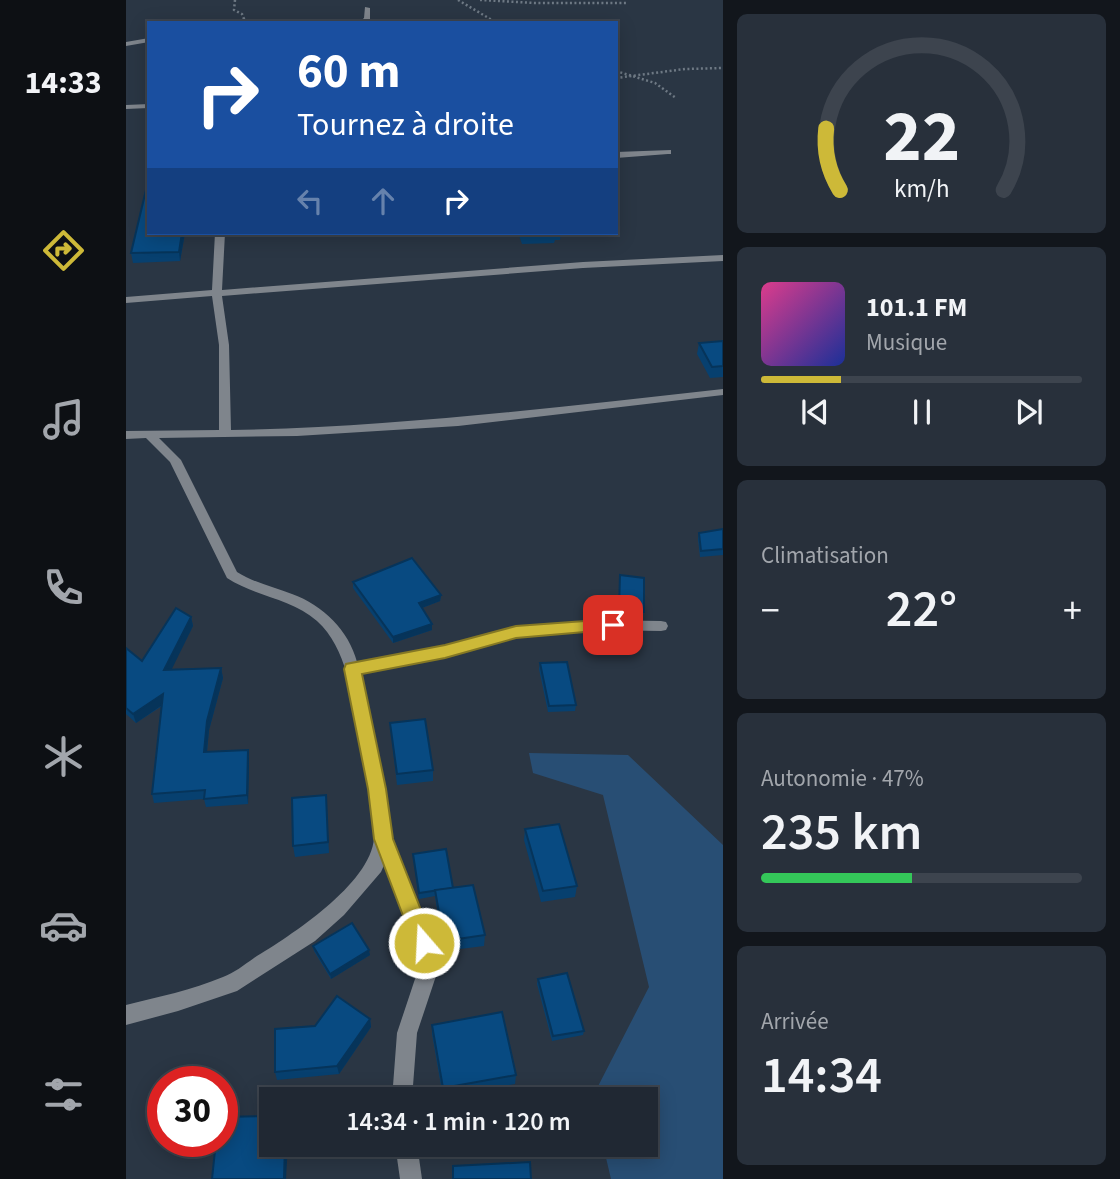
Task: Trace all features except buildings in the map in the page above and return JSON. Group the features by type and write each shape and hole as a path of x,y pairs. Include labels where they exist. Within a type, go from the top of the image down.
{"street":[{"path":"364,21 367,19 368,8"},
{"path":"126,44 147,40"},
{"path":"126,107 147,106"},
{"path":"618,155 668,152"},
{"path":"220,235 217,292 224,345 225,433"},
{"path":"126,300 596,264 723,258"},
{"path":"126,435 458,422 723,392"},
{"path":"149,435 175,460 186,478 232,575 249,586 300,603 324,619 341,641 352,669 380,805 383,839 420,929 427,958 426,976 407,1032 403,1087"},
{"path":"352,669 445,651 516,632 597,625 662,626"},
{"path":"126,1015 178,1002 229,984 308,935 338,909 375,866 383,839"},
{"path":"408,1157 411,1179"}],"path":[{"path":"235,0 234,10 244,19 242,21"},
{"path":"458,0 494,21"},
{"path":"481,0 520,5 531,2 582,5 628,3"},
{"path":"618,78 685,69 723,68"},
{"path":"618,72 655,83 676,98"}],"shaded area":[{"path":"529,753 628,755 723,845 723,1179 611,1179 606,1157 658,1157 658,1087 598,1087 649,987 603,795 533,773"}],"route":[{"path":"424,943 383,839 377,789 352,669 445,651 516,632 613,625"}]}
